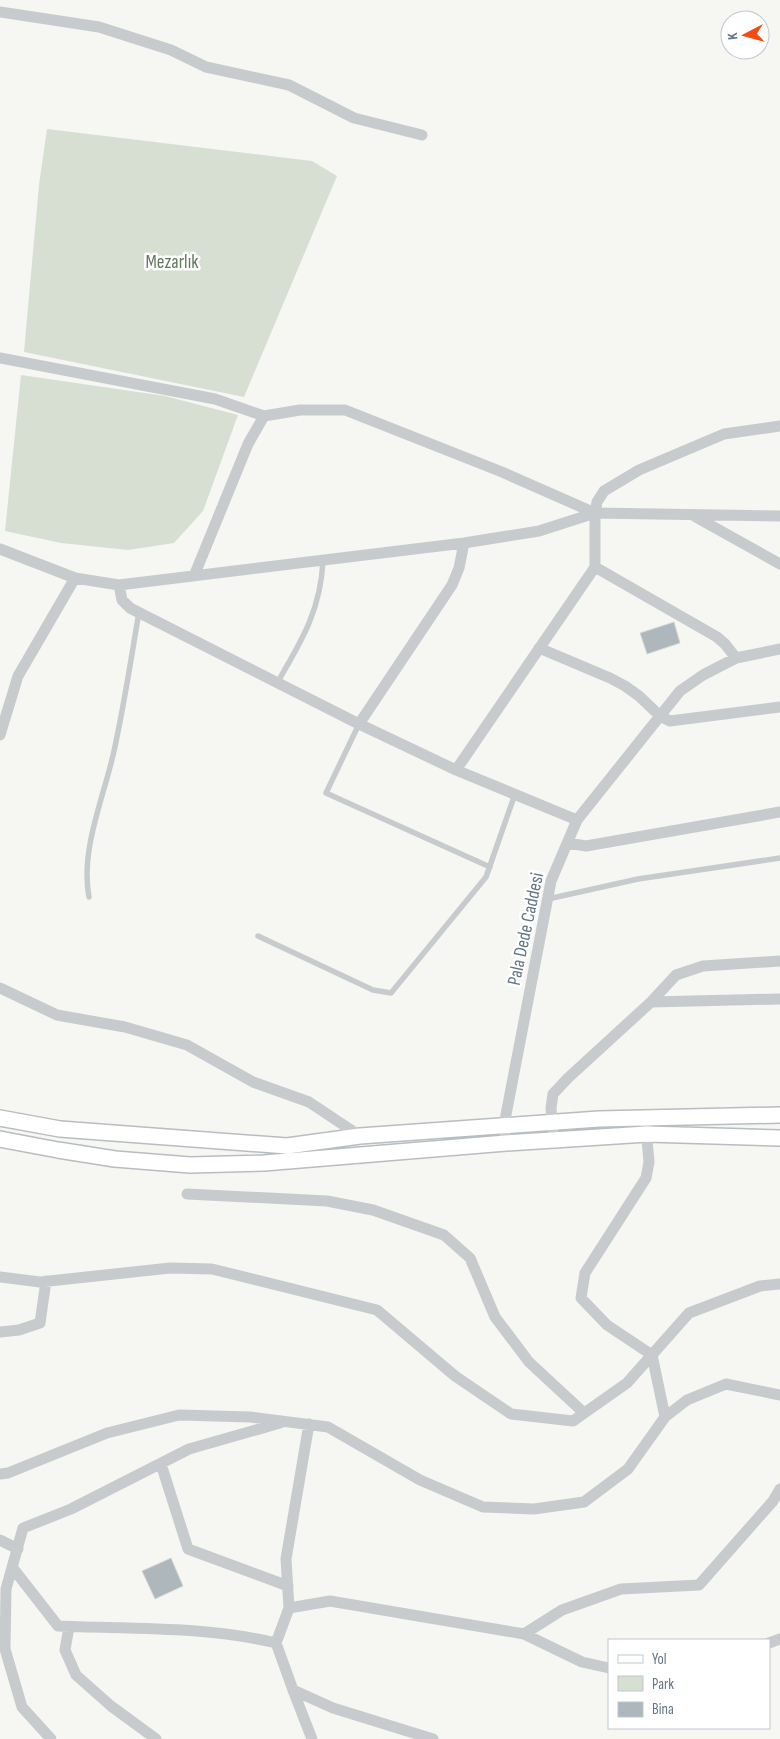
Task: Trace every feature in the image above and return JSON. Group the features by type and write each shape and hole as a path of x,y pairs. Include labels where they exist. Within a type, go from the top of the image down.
{"street":[{"path":"0,12 99,27 171,50 206,67 289,84 354,118 422,135"},
{"path":"0,358 215,399 264,416 300,410 344,410 502,472 595,512"},
{"path":"194,576 245,452 264,416"},
{"path":"456,770 595,567 596,502 604,491 639,470 724,434 780,426"},
{"path":"0,549 75,578 119,585 464,543 539,531 595,512 780,516"},
{"path":"693,515 780,564"},
{"path":"360,724 452,585 459,568 464,543"},
{"path":"595,567 717,637 736,658"},
{"path":"0,736 18,676 75,578"},
{"path":"119,585 122,600 130,608 277,683 456,770 577,820"},
{"path":"539,648 625,686 666,720 674,721 780,707"},
{"name":"Pala Dede Caddesi","path":"506,1142 504,1125 551,881 577,820 680,691 703,675 736,658 780,649"},
{"path":"568,844 586,846 780,812"},
{"path":"554,1140 550,1108 553,1094 651,1002 676,975 703,966 780,961"},
{"path":"0,988 57,1015 125,1028 187,1045 253,1082 309,1102 360,1136"},
{"path":"651,1002 780,999"},
{"path":"0,1118 60,1129 287,1146 360,1136 552,1122 646,1117 780,1116"},
{"path":"646,1117 649,1162 646,1178 585,1273 581,1298 607,1326 652,1355 665,1417"},
{"path":"0,1139 115,1158 190,1164 264,1163 506,1142 647,1134 780,1138"},
{"path":"188,1194 327,1201 373,1210 444,1236 470,1258 495,1317 529,1362 584,1413"},
{"path":"0,1277 46,1281 170,1268 212,1269 377,1310 455,1376 512,1414 573,1421 627,1384 689,1313 760,1286 780,1284"},
{"path":"0,1332 18,1330 40,1322 46,1281"},
{"path":"0,1474 8,1473 107,1433 179,1414 250,1417 328,1426 420,1480 483,1507 534,1509 584,1502 628,1469 665,1417 687,1400 726,1384 780,1395"},
{"path":"51,1739 22,1707 5,1649 6,1589 23,1528 71,1509 190,1449 286,1421"},
{"path":"309,1424 286,1558 289,1608 276,1643 312,1739"},
{"path":"161,1464 188,1549 288,1586"},
{"path":"524,1634 562,1610 621,1589 700,1585 773,1501 780,1489"},
{"path":"0,1540 18,1549"},
{"path":"12,1567 58,1626 188,1630 245,1635 276,1643"},
{"path":"289,1608 330,1601 524,1634 582,1662 608,1668"},
{"path":"69,1626 65,1650 76,1675 111,1706 156,1739"},
{"path":"293,1690 333,1708 434,1739"}],"lane":[{"path":"277,683 310,624 320,592 323,560"},
{"path":"89,897 86,881 87,857 114,752 138,612"},
{"path":"360,724 326,793 490,867"},
{"path":"258,936 373,990 391,993 486,877 515,794"},
{"path":"548,899 638,879 780,858"}],"green space":[{"name":"Mezarlık","path":"47,129 312,161 337,176 244,397 24,352 39,185"},
{"path":"21,375 165,396 238,415 203,511 174,543 128,550 61,543 5,531"}],"building":[{"path":"674,622 680,643 647,654 640,633"},
{"path":"171,1558 183,1586 155,1599 142,1571"}]}
